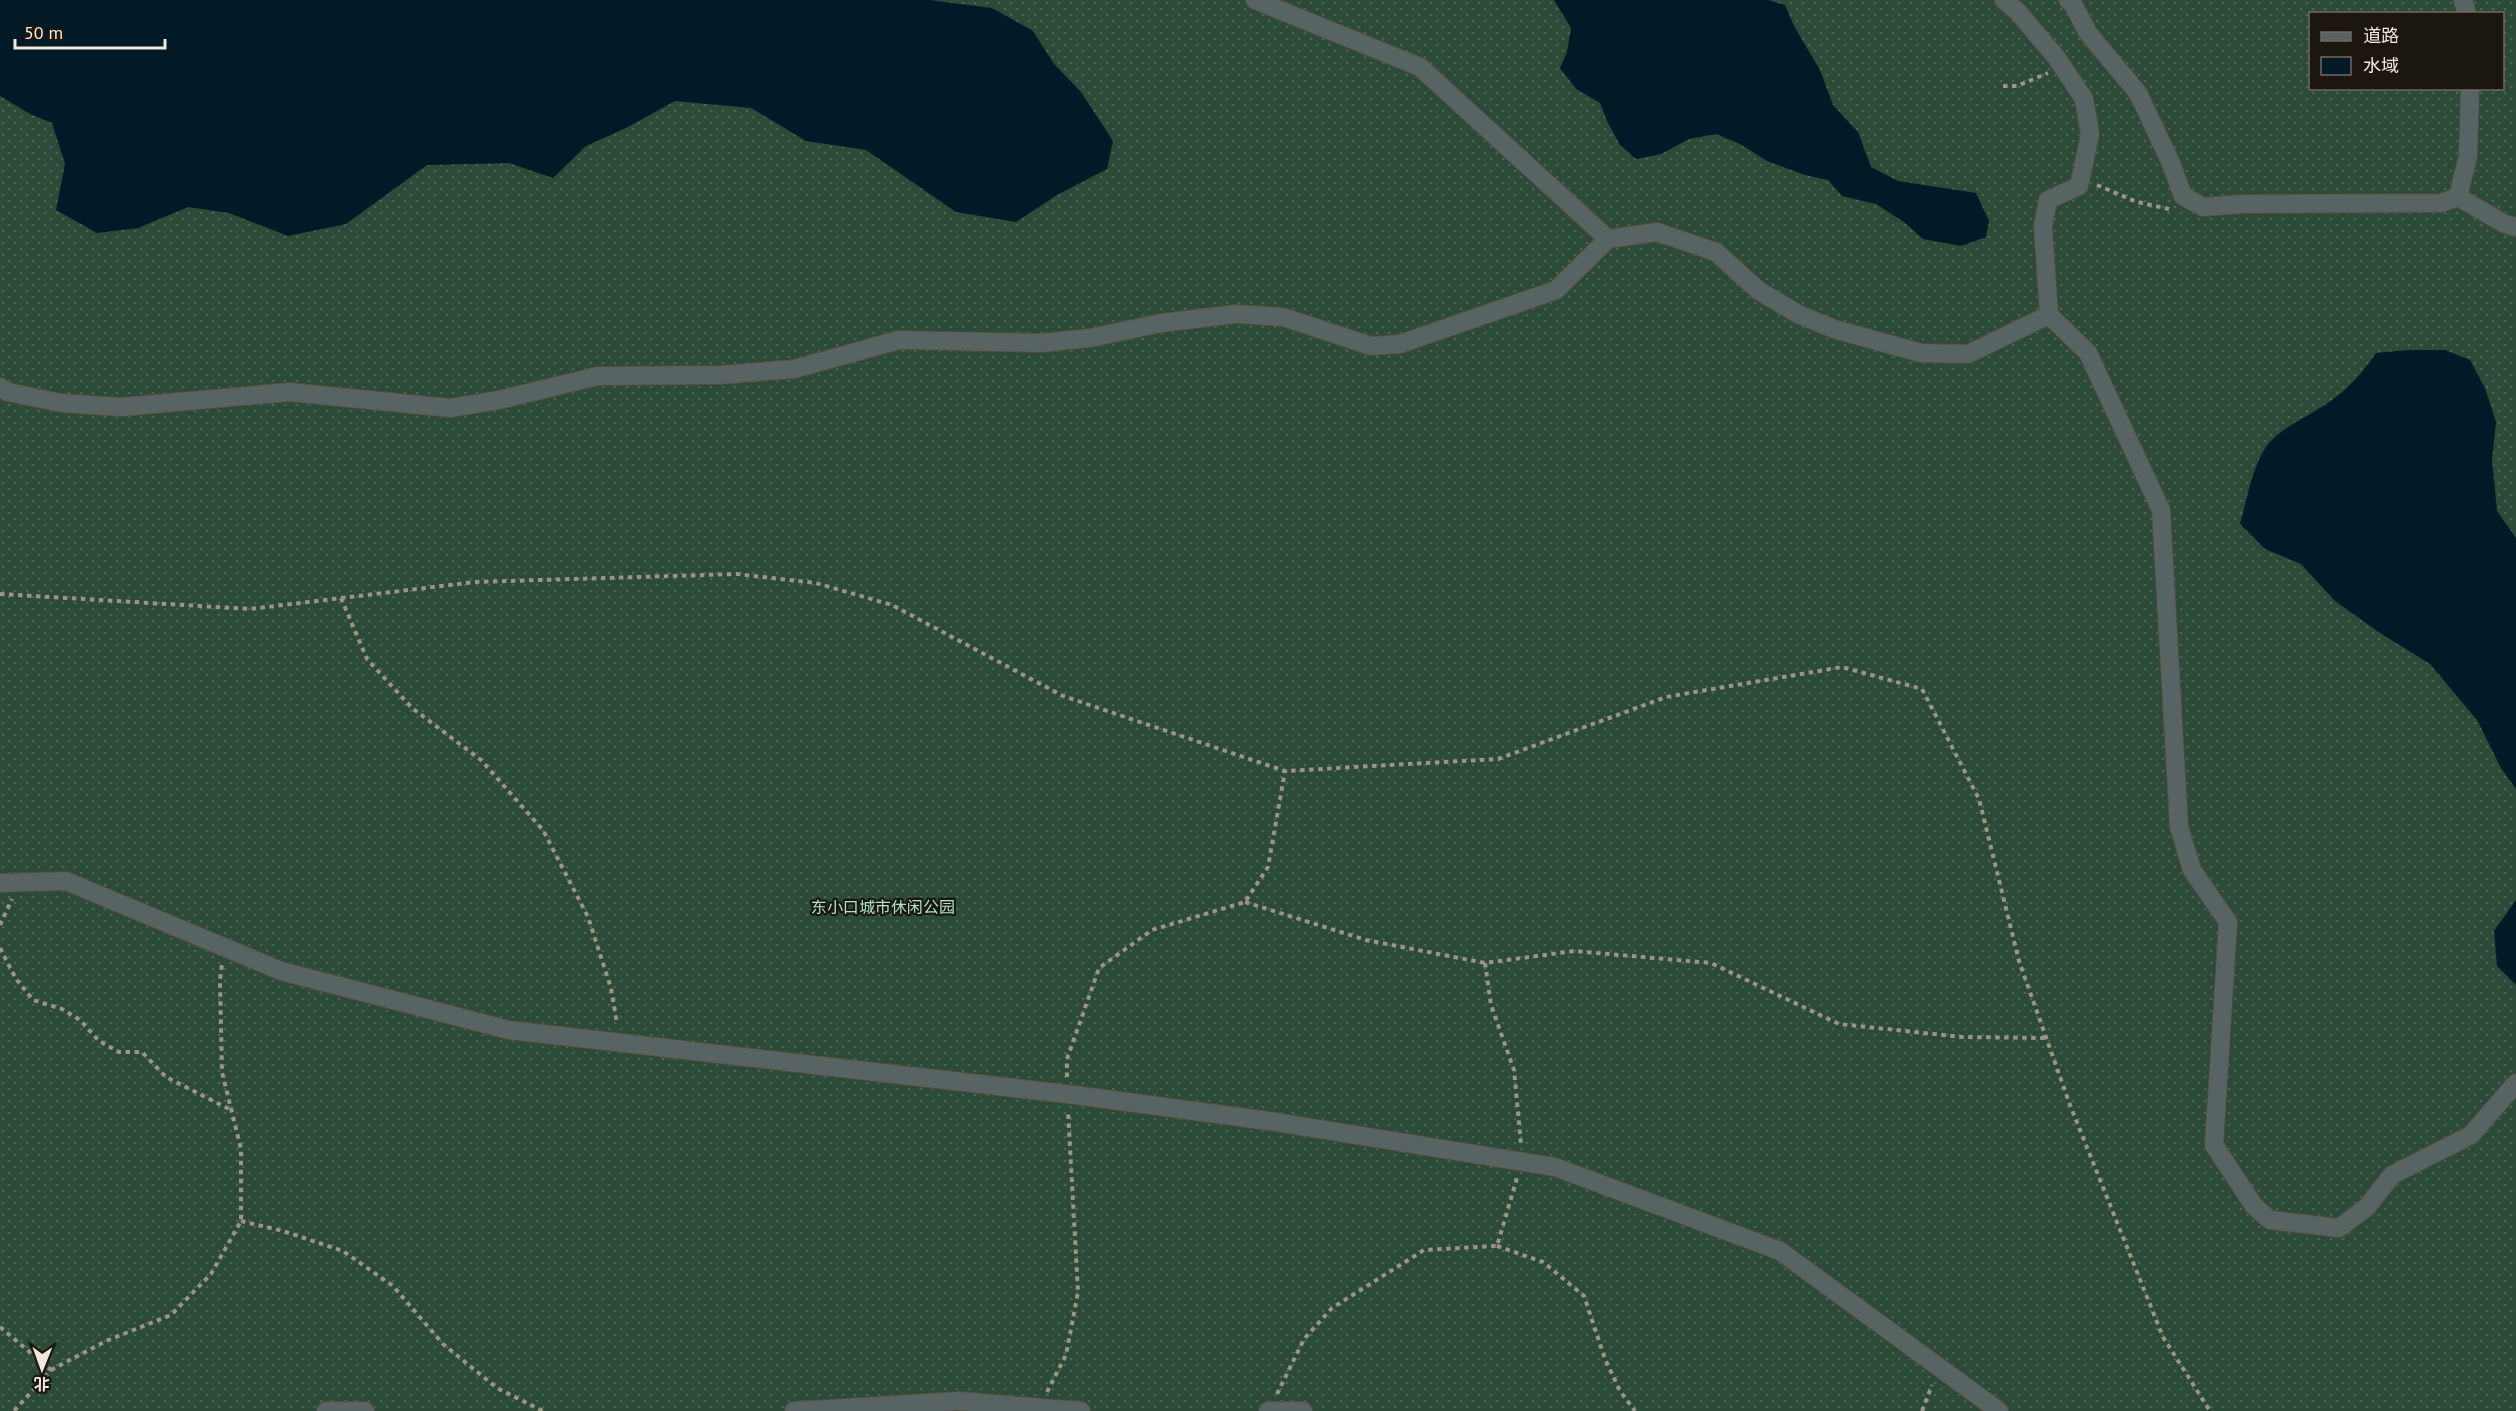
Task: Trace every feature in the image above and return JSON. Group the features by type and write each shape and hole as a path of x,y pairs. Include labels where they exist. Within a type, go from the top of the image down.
{"street":[{"path":"1255,0 1420,67 1608,239"},
{"path":"2004,0 2018,12 2056,57 2084,99 2090,134 2079,186 2048,200 2043,226 2049,315 2088,353 2161,510 2179,827 2192,870 2228,922 2214,1145 2254,1206 2270,1220 2339,1228 2367,1207 2392,1175 2471,1135 2516,1083"},
{"path":"2068,0 2073,4 2088,33 2138,93 2170,160 2183,196 2203,207 2243,204 2441,203 2458,196"},
{"path":"2458,196 2468,156 2470,90"},
{"path":"2458,196 2505,224 2516,227"},
{"path":"0,387 8,392 61,404 121,408 289,392 450,408 498,400 598,376 720,375 794,369 899,340 1041,343 1090,338 1161,323 1236,314 1283,317 1371,346 1400,344 1556,290 1608,239 1657,232 1716,252 1759,291 1800,315 1834,329 1921,353 1968,354 2049,315"},
{"path":"0,883 66,881 281,971 509,1030 1067,1094 1269,1121 1555,1167 1780,1251 1999,1411"},
{"path":"794,1411 959,1401 1081,1411"},
{"path":"326,1411 365,1411"},
{"path":"1268,1411 1303,1411"}],"path":[{"path":"2003,86 2017,86 2050,72 2066,72"},
{"path":"2092,178 2096,185 2158,208 2182,210 2203,207"},
{"path":"0,594 250,609 475,582 736,574 816,583 892,605 1063,696 1285,771 1498,759 1666,697 1842,667 1922,689 1979,799 2019,961 2070,1105 2163,1337 2210,1411"},
{"path":"341,598 367,659 412,708 481,760 543,830 588,917 611,988 620,1043"},
{"path":"1245,902 1268,867 1285,771"},
{"path":"0,925 19,882"},
{"path":"1038,1407 1066,1355 1077,1292 1067,1059 1099,968 1152,930 1245,902 1366,940 1485,963 1574,951 1711,963 1839,1024 1962,1037 2046,1038"},
{"path":"14,1411 51,1370 106,1341 171,1315 211,1274 241,1221 241,1149 222,1072 220,980 225,947"},
{"path":"0,948 16,979 33,1000 62,1009 80,1020 99,1041 119,1052 142,1052 166,1077 231,1111"},
{"path":"1485,963 1491,1005 1514,1070 1522,1130 1521,1162 1497,1246"},
{"path":"241,1221 283,1231 343,1251 393,1286 443,1344 497,1388 543,1411"},
{"path":"1268,1411 1304,1339 1332,1308 1424,1250 1497,1246 1543,1262 1584,1296 1605,1359 1620,1391 1635,1411"},
{"path":"0,1327 51,1370"},
{"path":"1922,1411 1939,1367"}],"green space":[{"name":"东小口城市休闲公园","path":"0,0 2516,0 2516,1411 0,1411"}],"water":[{"path":"0,0 929,0 992,8 1033,31 1054,64 1081,92 1113,141 1107,169 1057,195 1016,222 956,212 866,150 806,141 751,108 675,101 628,127 586,146 553,178 509,163 427,165 346,224 288,236 229,213 188,207 138,228 97,233 56,210 65,164 52,123 30,114 0,96"},
{"path":"1554,0 1768,0 1785,5 1794,26 1820,70 1833,105 1858,132 1871,167 1898,181 1976,193 1989,221 1986,237 1961,246 1923,239 1904,222 1876,204 1842,196 1828,180 1805,175 1767,161 1740,144 1716,134 1689,139 1661,154 1636,159 1620,145 1600,103 1576,89 1560,68 1567,52 1571,28"},
{"path":"2445,350 2470,360 2485,388 2496,422 2492,460 2497,511 2516,538 2516,789 2501,768 2477,720 2430,664 2335,601 2301,564 2265,549 2240,524 2259,459 2270,442 2284,430 2339,395 2367,366 2376,353"},
{"path":"2516,900 2516,985 2497,966 2494,931"}]}
